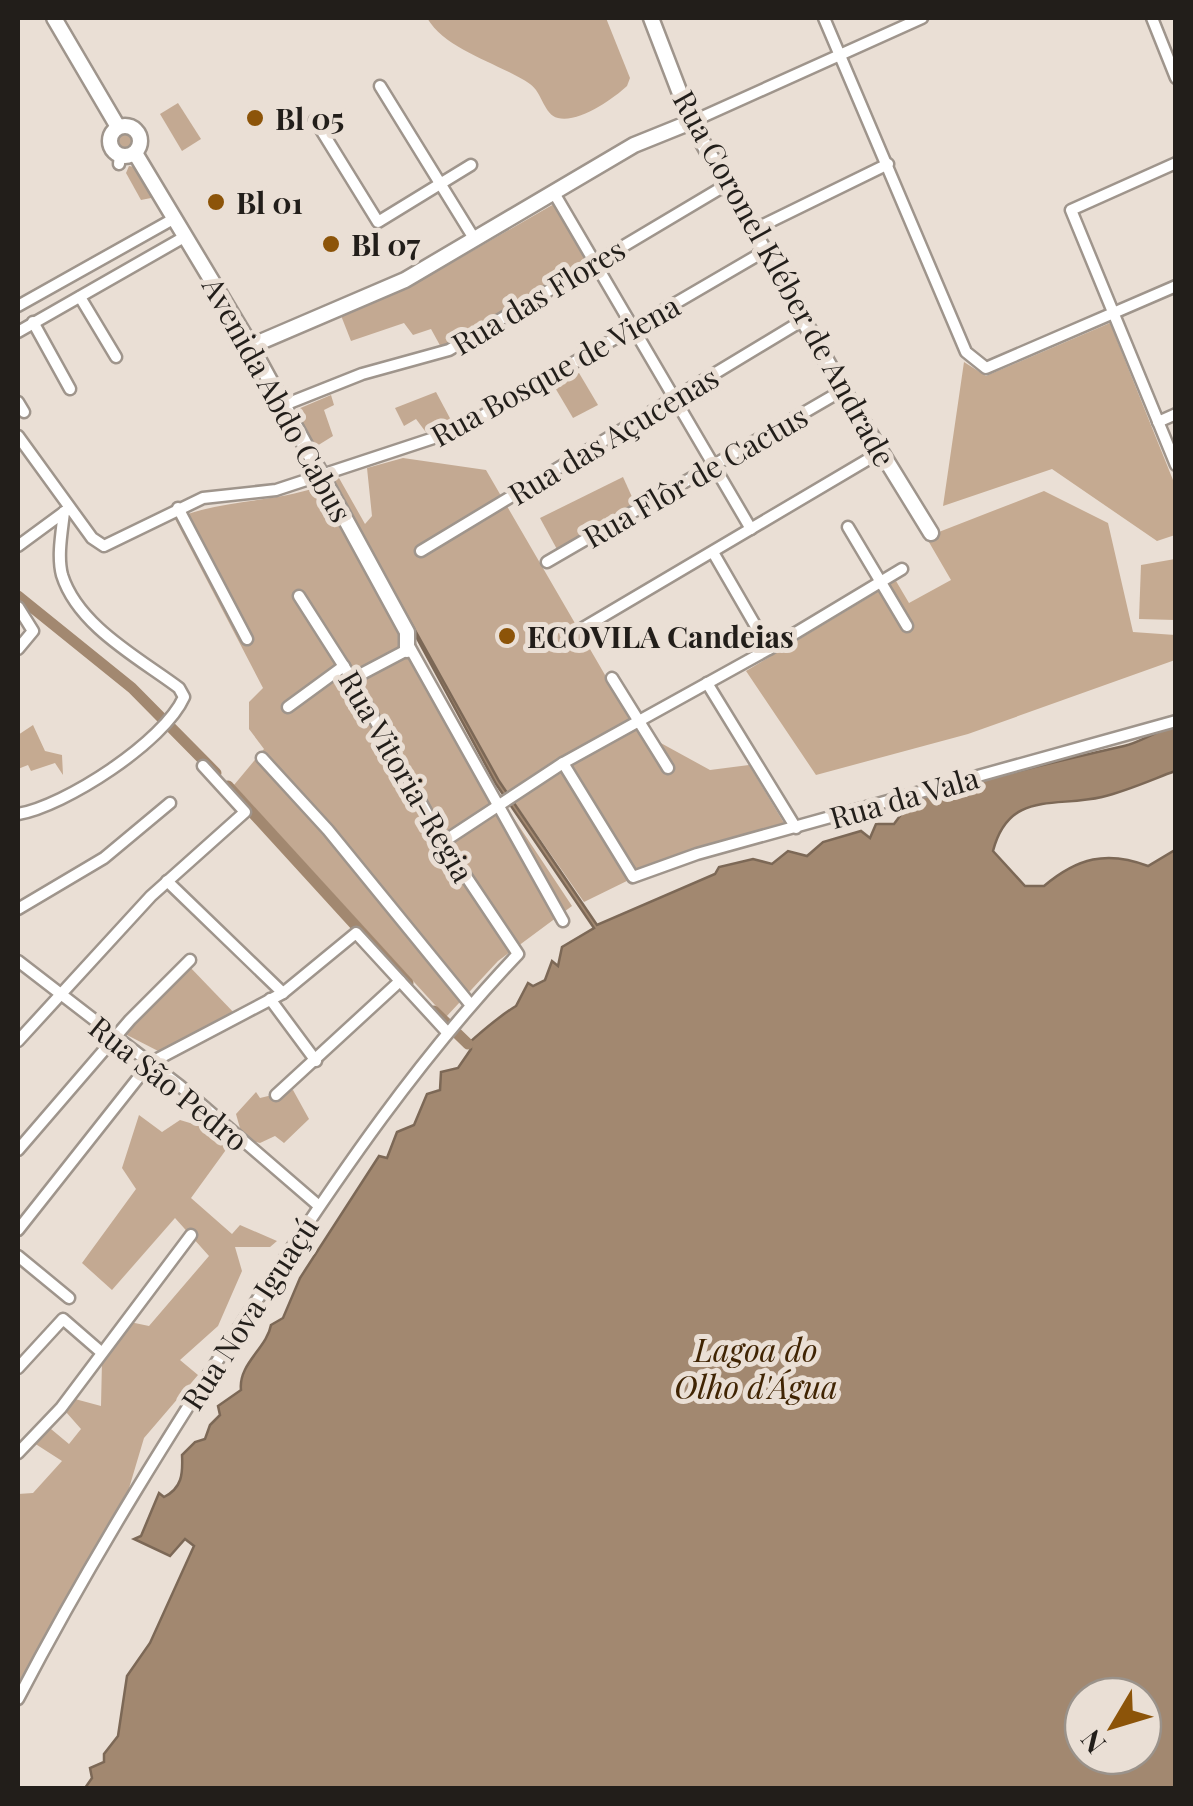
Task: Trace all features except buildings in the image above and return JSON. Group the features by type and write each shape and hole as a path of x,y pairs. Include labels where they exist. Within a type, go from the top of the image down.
{"main road":[{"path":"54,18 118,127 110,139 125,157"},
{"name":"Rua Coronel Kléber de Andrade","path":"651,18 692,122 726,185 880,453 931,533"},
{"path":"251,346 385,289 634,145 692,122"},
{"name":"Avenida Abdo Cabus","path":"118,127 137,130 141,140 125,157 175,218 251,346 408,632 408,648"}],"street":[{"path":"824,18 966,352 986,368 1176,286"},
{"path":"692,122 922,18"},
{"path":"1152,18 1176,78"},
{"path":"380,86 475,240"},
{"path":"314,120 378,222 471,165"},
{"path":"1176,163 1072,210 1176,465"},
{"path":"753,230 888,164"},
{"name":"Rua das Flores","path":"284,405 362,374 449,350 726,185"},
{"path":"554,192 632,332 751,529"},
{"path":"18,306 175,218"},
{"path":"18,332 186,236"},
{"name":"Rua Bosque de Viena","path":"68,509 92,538 104,546 178,508 220,494 261,494 324,478 458,430 766,252"},
{"path":"80,297 116,357"},
{"name":"Rua das Açucenas","path":"421,552 806,319"},
{"path":"33,322 70,389"},
{"name":"Rua Flôr de Cactus","path":"547,562 843,390"},
{"path":"1158,422 1176,414"},
{"path":"18,436 68,509 61,564 71,593 104,632 183,691 182,701 166,722 69,796 44,809 18,814"},
{"path":"583,628 880,453"},
{"path":"178,508 248,639"},
{"path":"18,546 68,509"},
{"path":"848,527 906,626"},
{"path":"714,554 769,649"},
{"path":"443,842 563,763 769,649 902,569"},
{"name":"Rua Vitoria-Regia","path":"299,596 352,679 443,842 518,954"},
{"path":"18,607 33,631 18,649"},
{"path":"352,679 408,648 564,921"},
{"path":"288,708 344,666"},
{"path":"612,678 668,768"},
{"path":"707,683 796,828"},
{"name":"Rua da Vala","path":"563,763 633,876 697,854 1176,720"},
{"path":"262,758 328,830 470,1004"},
{"path":"18,1042 167,881 245,812 203,766"},
{"path":"18,909 104,858 170,802"},
{"path":"167,881 283,993"},
{"path":"18,1230 150,1062 283,993 356,933 446,1031"},
{"name":"Rua Nova Iguaçú","path":"18,1699 122,1511 369,1130 446,1031 518,954"},
{"path":"18,1150 130,1020 190,960"},
{"name":"Rua São Pedro","path":"18,961 150,1062 319,1206"},
{"path":"276,1094 400,982"},
{"path":"270,999 316,1060"},
{"path":"18,1453 61,1408 191,1235"},
{"path":"18,1256 70,1298"},
{"path":"18,1368 59,1321 67,1320 101,1352"}],"shaded area":[{"path":"427,18 606,18 630,78 627,86 595,109 576,117 558,118 549,113 530,84 460,48"},
{"path":"178,103 201,139 182,151 160,114"},
{"path":"125,129 137,141 125,153 113,141"},
{"path":"129,166 135,167 156,197 141,200 126,173"},
{"path":"554,204 586,261 442,349 431,329 413,335 404,323 351,341 340,313 453,262"},
{"path":"1110,323 1175,485 1175,535 1157,541 1052,469 943,506 964,362 986,376"},
{"path":"579,373 598,405 573,418 554,386"},
{"path":"436,392 452,422 463,417 468,423 431,439 416,419 404,426 395,408"},
{"path":"331,395 334,405 324,410 333,436 312,449 291,412"},
{"path":"403,458 486,470 637,730 710,770 749,765 784,823 686,852 584,902 499,780 333,482 339,478 365,524 372,516 367,468"},
{"path":"623,477 637,508 559,553 540,518"},
{"path":"318,487 505,805 572,906 498,961 446,1017 234,785 264,749 249,729 249,702 263,688 175,519 208,508"},
{"path":"1044,491 1108,523 1133,632 1175,635 1175,660 968,734 816,775 746,671 896,581 909,603 951,580 926,537"},
{"path":"1175,559 1175,620 1139,619 1141,565"},
{"path":"33,725 45,751 62,755 63,775 55,763 31,771 28,765 18,769 18,735"},
{"path":"187,964 238,1017 162,1053 125,1034"},
{"path":"293,1090 309,1119 284,1143 275,1136 260,1143 243,1139 236,1114 256,1092 260,1098"},
{"path":"139,1115 162,1132 180,1120 200,1126 228,1147 191,1198 232,1234 240,1225 277,1241 270,1247 235,1247 242,1271 218,1326 180,1360 198,1375 144,1438 127,1495 18,1684 18,1494 33,1493 62,1461 34,1443 45,1424 69,1444 81,1429 66,1412 75,1399 101,1406 102,1361 130,1322 149,1326 209,1256 175,1218 112,1290 82,1263 136,1189 122,1168"}],"water":[{"name":"Lagoa do Olho d'Água","path":"334,485 499,781 597,925 715,874 719,867 753,859 772,864 788,851 807,856 823,842 861,831 870,838 876,824 894,824 911,801 1124,746 1175,727 1175,771 1102,797 1022,810 1000,832 993,851 1025,886 1044,886 1081,863 1119,858 1148,866 1175,850 1175,1788 85,1788 92,1778 90,1768 104,1762 104,1754 118,1736 127,1676 150,1643 194,1546 185,1539 170,1556 134,1539 141,1536 159,1493 164,1497 178,1485 182,1455 195,1442 205,1439 210,1425 220,1415 218,1406 241,1390 248,1364 271,1325 283,1318 300,1278 379,1156 387,1158 397,1132 414,1125 427,1094 440,1090 441,1072 458,1068 471,1049 471,1041 516,1006 528,983 533,986 545,980 552,961 558,966 562,947 594,928 496,784"}],"waterway":[{"path":"18,596 132,688 216,773"},
{"path":"228,786 408,983"},
{"path":"434,1011 468,1044"}],"place":[{"name":"Bl 05","path":"255,118"},
{"name":"Bl 01","path":"216,202"},
{"name":"Bl 07","path":"331,244"},
{"name":"ECOVILA Candeias","path":"507,636"}]}
